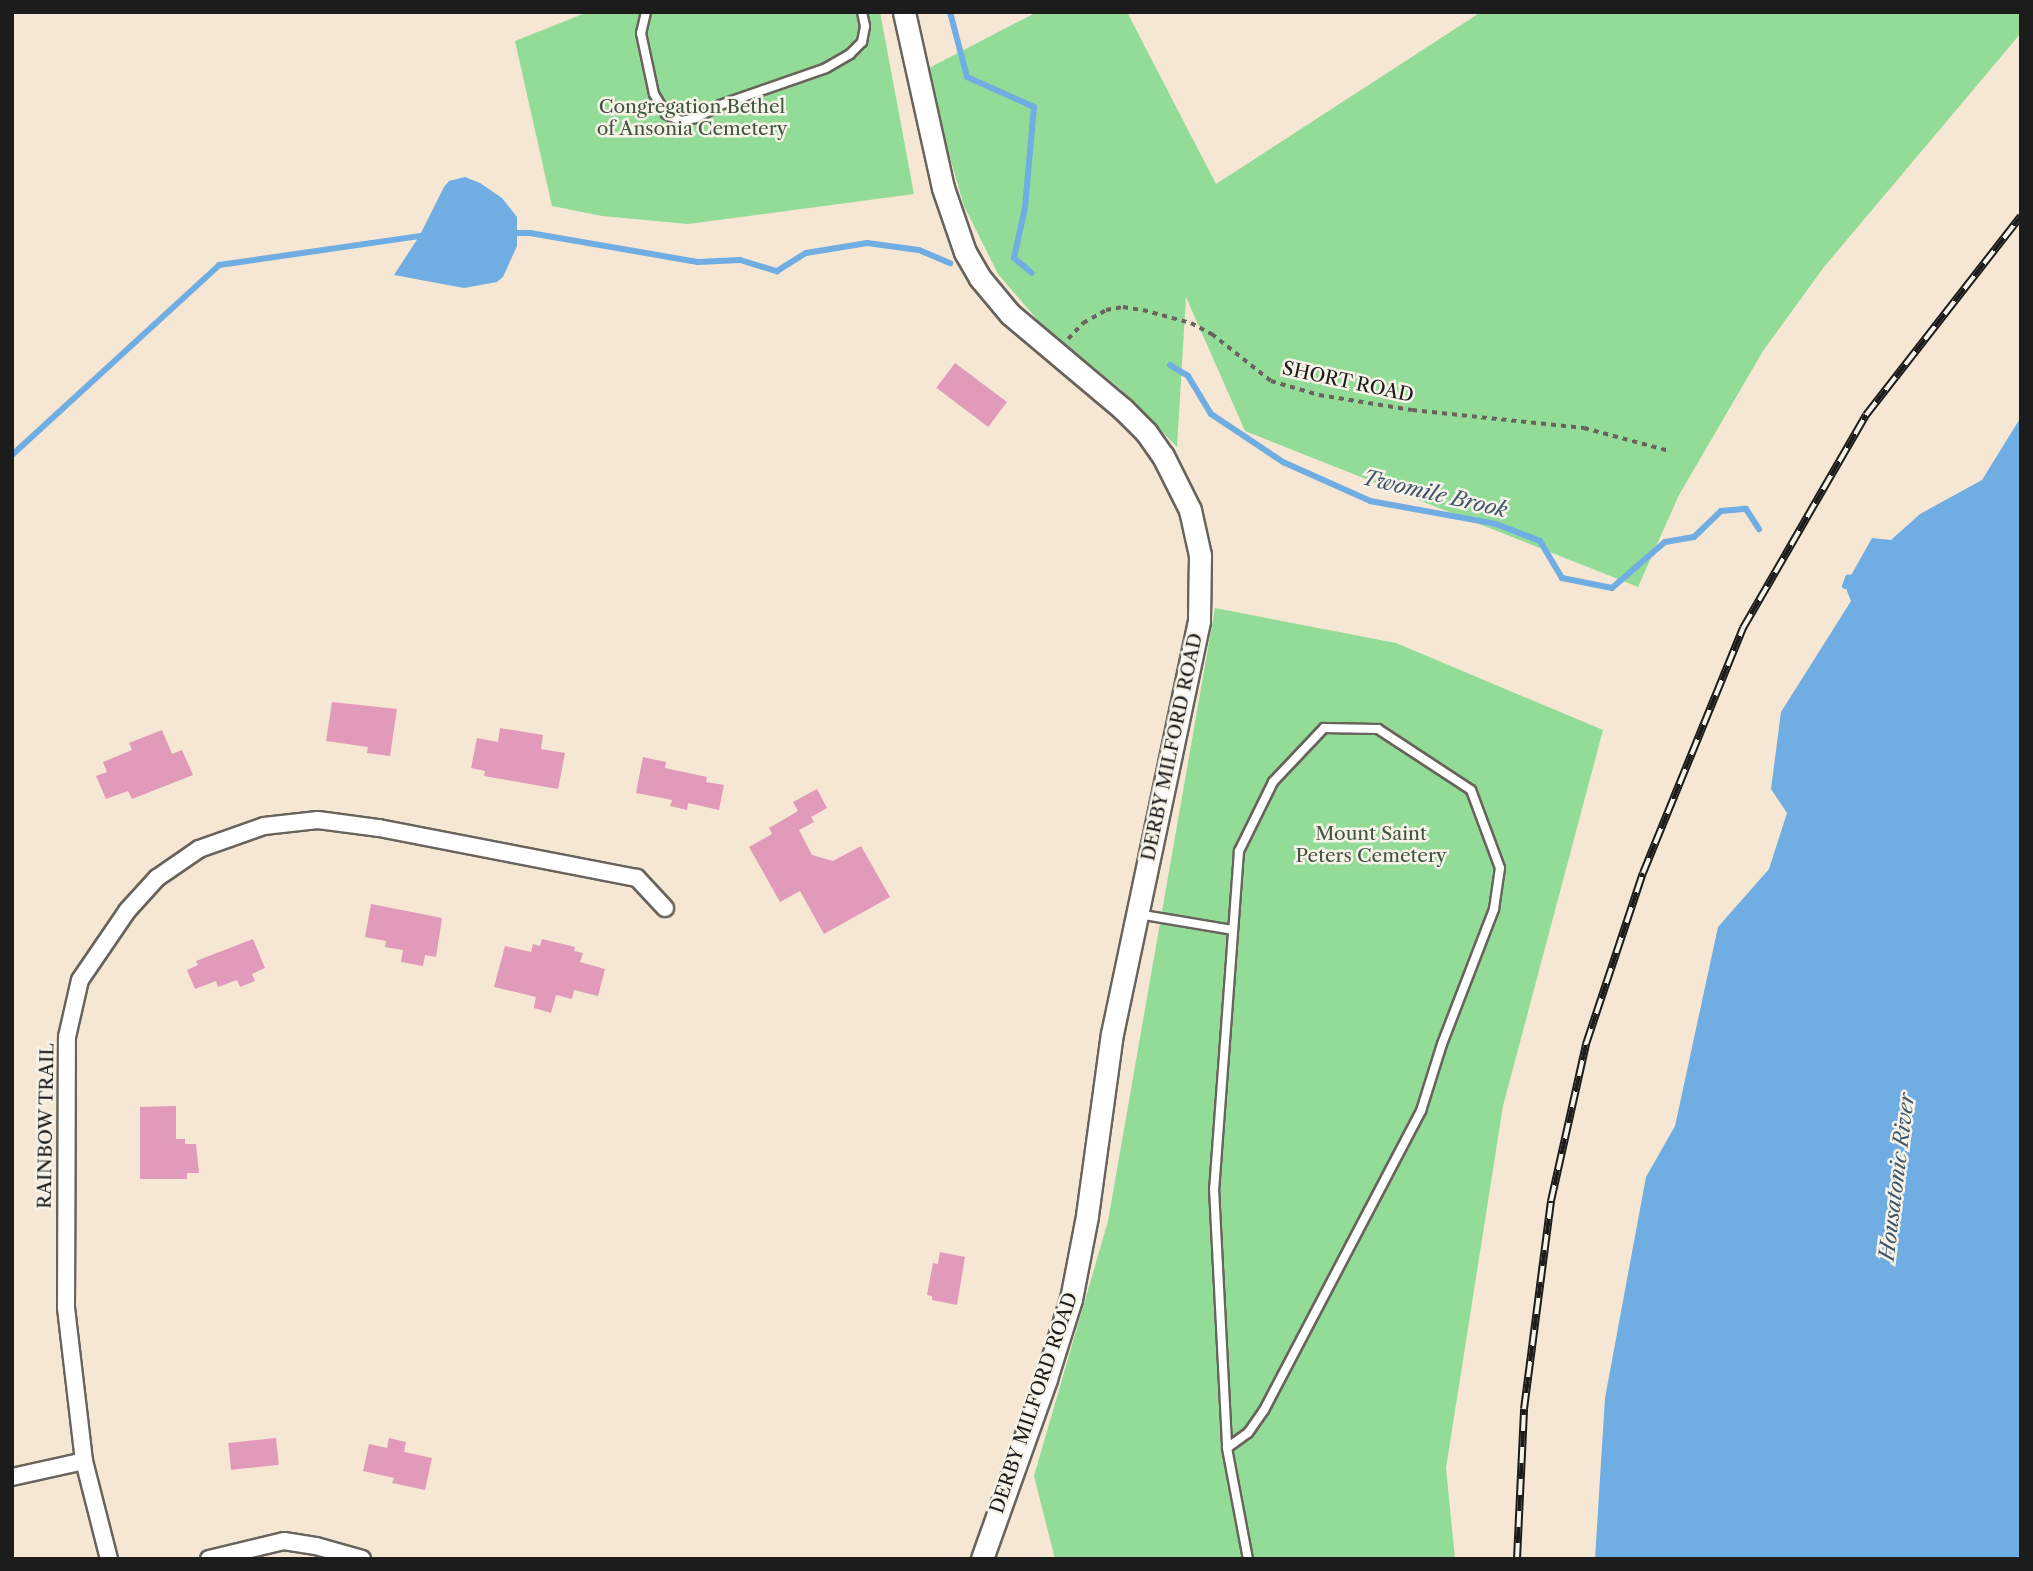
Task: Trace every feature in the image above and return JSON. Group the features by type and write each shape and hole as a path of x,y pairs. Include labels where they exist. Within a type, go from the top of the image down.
{"main road":[{"name":"DERBY MILFORD ROAD","path":"904,12 943,188 965,252 994,297 1146,432 1163,456 1190,510 1200,555 1199,621 1112,1033 1087,1216 1070,1299 1046,1379 982,1559"}],"street":[{"name":"RAINBOW TRAIL","path":"108,1559 84,1461 66,1308 67,1037 80,980 127,911 157,878 199,849 264,826 318,820 379,828 637,878 665,908"},
{"path":"12,1477 84,1461"},
{"path":"209,1559 284,1541 316,1546 362,1559"}],"lane":[{"path":"646,12 641,33 654,94 666,114 681,121 696,118 720,104 826,68 850,54 862,42 865,26 862,12"},
{"path":"1227,1448 1248,1433 1264,1410 1421,1111 1442,1044 1494,909 1500,868 1471,790 1378,729 1324,729 1273,782 1238,851 1214,1188 1227,1448 1248,1559"},
{"path":"1136,913 1233,930"}],"path":[{"name":"SHORT ROAD","path":"1054,353 1083,323 1106,310 1133,308 1191,323 1212,334 1271,381 1320,395 1412,410 1584,428 1669,451"}],"green space":[{"name":"Congregation Bethel of Ansonia Cemetery","path":"588,12 880,12 914,194 688,224 602,216 552,206 515,41"},
{"path":"1037,12 1127,12 1216,184 1481,12 2021,12 2021,33 1824,267 1763,351 1679,495 1638,587 1245,431 1186,297 1177,447 1119,388 1041,324 998,274 964,206 937,113 929,68"},
{"name":"Mount Saint Peters Cemetery","path":"1215,608 1396,643 1603,730 1503,1106 1446,1468 1455,1559 1055,1559 1034,1476 1108,1221"}],"water":[{"path":"465,177 480,183 502,198 517,217 517,246 503,277 497,282 464,288 394,275 420,235 444,187 449,181"},
{"name":"Housatonic River","path":"2021,417 2021,1559 1595,1559 1605,1398 1646,1177 1675,1126 1718,927 1769,869 1787,813 1771,789 1781,712 1851,601 1845,586 1872,538 1891,540 1920,514 1982,480"}],"building":[{"path":"955,363 1007,402 988,427 936,388"},
{"path":"332,702 397,709 390,756 367,753 368,747 326,741"},
{"path":"500,728 543,735 541,749 565,753 558,789 484,776 485,771 471,768 477,738 498,742"},
{"path":"162,730 172,754 182,750 193,775 132,799 128,791 106,799 96,776 107,772 103,762 132,750 129,743"},
{"path":"643,757 666,762 665,768 707,777 706,782 724,785 719,810 688,803 687,810 670,806 672,800 636,793"},
{"path":"817,789 827,808 811,817 814,822 799,830 812,855 833,861 861,846 890,897 824,934 800,891 780,902 749,847 772,834 769,828 798,811 793,802"},
{"path":"371,904 442,918 436,957 425,955 423,966 401,962 403,950 385,947 386,941 365,937"},
{"path":"253,939 265,968 252,974 255,981 240,987 237,980 218,987 216,981 195,989 187,970 198,965 196,961"},
{"path":"542,939 575,947 574,951 583,953 580,962 605,969 598,996 574,990 572,999 556,995 551,1013 534,1008 536,997 494,987 505,946 531,952 533,944 540,946"},
{"path":"176,1106 176,1139 185,1139 185,1144 196,1144 199,1173 187,1173 187,1179 140,1179 140,1107"},
{"path":"940,1252 965,1257 957,1305 932,1300 932,1296 927,1295 933,1263 938,1264"},
{"path":"276,1438 279,1465 231,1470 228,1443"},
{"path":"389,1438 406,1442 404,1452 432,1458 425,1490 392,1483 394,1478 363,1471 369,1444 387,1448"}],"waterway":[{"name":"Twomile Brook","path":"950,12 967,77 1034,107 1025,208 1014,258 1032,273"},
{"path":"512,233 530,233 698,262 740,260 777,271 806,253 867,243 919,250 950,263"},
{"path":"12,455 219,265 428,235"},
{"name":"Twomile Brook","path":"1170,365 1188,376 1211,414 1283,462 1370,501 1496,524 1540,541 1562,578 1612,588 1665,542 1694,537 1721,511 1746,509 1759,529"},
{"name":"Twomile Brook","path":"1845,586 1848,578 1858,577"}],"railway":[{"path":"1517,1559 1524,1409 1551,1201 1586,1044 1643,873 1743,628 1866,415 2021,216"}]}
